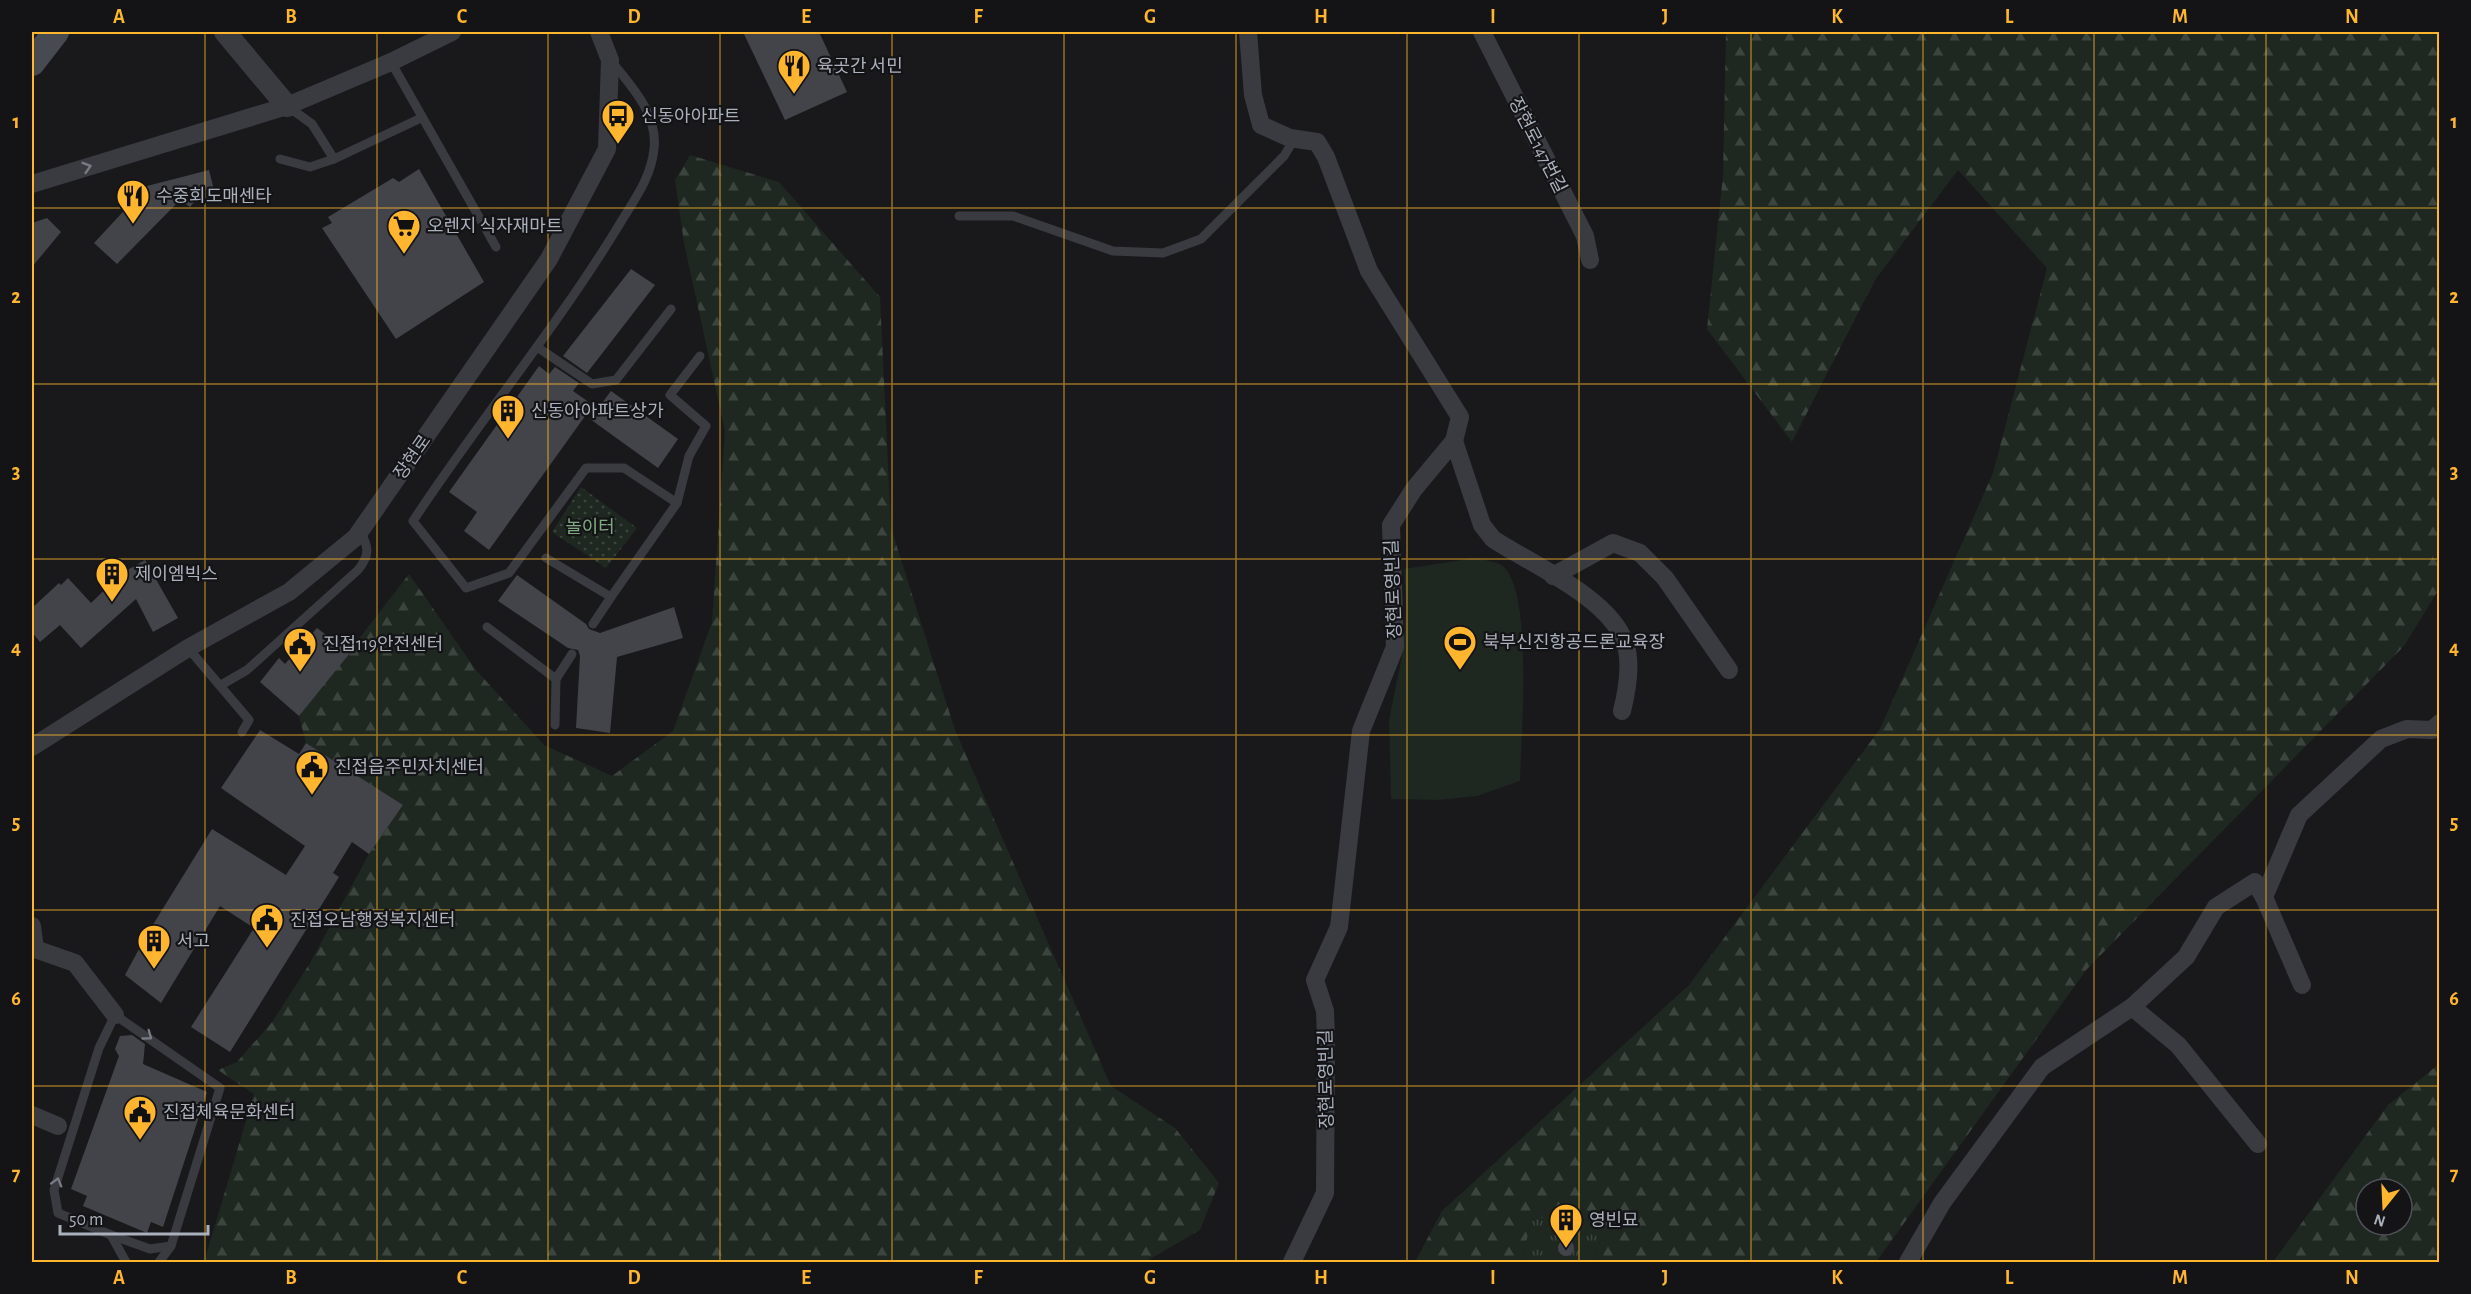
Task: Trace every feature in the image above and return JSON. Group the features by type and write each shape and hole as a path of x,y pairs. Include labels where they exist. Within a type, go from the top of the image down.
{"main road":[{"path":"32,63 56,32"}],"street":[{"path":"225,32 287,106"},
{"path":"32,184 287,106 391,62 452,32"},
{"name":"장현로","path":"32,747 188,648 289,592 360,531 549,259 608,149 610,60 599,32"},
{"path":"1248,32 1253,94 1261,125 1295,138 1317,142 1326,157 1369,271 1460,417 1454,441 1482,525 1493,539 1593,603 1616,625 1626,644 1627,692 1622,711"},
{"name":"장현로147번길","path":"1482,32 1585,236 1590,260"},
{"name":"장현로영빈길","path":"1292,1263 1325,1193 1325,1011 1315,980 1339,927 1361,731 1395,646 1391,525 1414,489 1454,441"},
{"path":"1553,576 1613,543 1640,553 1665,578 1729,670"},
{"path":"2264,897 2299,815 2381,739 2407,729 2437,731"},
{"path":"1908,1263 1942,1203 2042,1066 2132,1007 2186,957 2216,907 2255,882 2264,897 2302,985"},
{"path":"32,926 35,949 75,963 115,1015"},
{"path":"2132,1007 2178,1045 2258,1144"},
{"path":"32,1115 58,1126"}],"lane":[{"path":"610,60 642,99 651,120 655,147 650,174 582,285 454,458 414,521 466,588 508,573 586,468 624,468 677,503"},
{"path":"391,62 496,247"},
{"path":"287,106 312,124 334,159"},
{"path":"280,159 310,167 334,159 421,118"},
{"path":"959,216 1013,216 1113,251 1162,253 1201,239 1284,156 1295,138"},
{"path":"537,347 592,384 616,380 671,309"},
{"path":"592,624 677,503 690,456 706,426 670,395 700,356"},
{"path":"221,685 247,670 358,570 367,559 368,545 360,531"},
{"path":"546,558 611,597"},
{"path":"487,627 556,679"},
{"path":"188,648 249,720 242,732"},
{"path":"555,725 556,679 572,654"},
{"path":"159,1263 171,1246 220,1088 115,1015 99,1048 54,1190 58,1213 150,1249 171,1246"},
{"path":"111,1234 126,1263"}],"green space":[{"path":"1726,32 2438,32 2439,589 2404,646 2087,969 1876,1262 1591,1262 1604,1233 1575,1212 1531,1220 1522,1262 1415,1262 1442,1211 1689,985 1880,729 1993,473 2047,268 1958,170 1875,280 1792,442 1707,329 1723,175"},
{"path":"690,155 779,182 880,297 891,528 955,730 1111,1086 1175,1128 1219,1183 1200,1230 1145,1262 204,1262 254,1094 218,1070 237,1062 273,1021 310,963 369,854 403,805 306,743 299,716 409,574 476,670 544,745 612,776 673,731 712,622 725,431 684,243 675,180"},
{"name":"놀이터","path":"581,487 637,528 606,568 552,532"},
{"name":"북부신진항공드론교육장","path":"1475,558 1495,562 1505,568 1514,584 1519,608 1523,669 1520,781 1477,796 1438,800 1391,799 1389,720 1403,651 1406,609 1404,569"},
{"path":"2439,1064 2439,1262 2273,1262 2388,1105"},
{"path":"1575,1212 1604,1233 1591,1262 1522,1262 1531,1220"}],"building":[{"path":"743,32 819,32 847,92 785,120"},
{"name":"오렌지 식자재마트","path":"419,169 484,282 396,339 322,228 332,223 328,217 393,178 399,182"},
{"name":"수중회도매센타","path":"209,170 214,190 204,190 190,207 180,200 117,264 94,243 147,186"},
{"path":"47,218 61,232 32,267 32,223"},
{"path":"631,269 655,285 587,373 563,356"},
{"path":"539,366 549,374 555,367 579,383 573,391 593,405 489,550 464,531 477,512 449,492"},
{"path":"611,391 678,439 658,468 590,419"},
{"name":"제이엠빅스","path":"145,560 178,618 153,632 136,599 81,648 60,625 40,642 32,632 32,608 59,583 61,585 68,578 91,603 122,573"},
{"path":"517,575 586,624 589,629 600,633 674,607 683,638 617,657 610,733 576,728 580,656 578,650 568,648 498,601"},
{"name":"진접119안전센터","path":"317,628 350,653 299,716 260,682 279,658 285,664"},
{"path":"260,730 299,754 306,743 403,805 369,854 352,842 333,873 339,877 230,1052 191,1027 254,928 220,906 161,1003 125,975 146,936 212,829 286,875 305,846 221,788"},
{"name":"진접체육문화센터","path":"132,1035 145,1044 143,1064 207,1092 163,1227 151,1222 147,1233 83,1206 87,1196 71,1189 119,1056 115,1049 120,1036"},
{"name":"영빈묘","path":"1563,1240 1569,1240 1574,1248 1572,1254 1563,1256 1558,1251 1558,1245"}],"place":[{"name":"육곳간 서민","path":"794,95"},
{"name":"신동아아파트","path":"618,145"},
{"name":"수중회도매센타","path":"133,225"},
{"name":"오렌지 식자재마트","path":"404,255"},
{"name":"신동아아파트상가","path":"508,440"},
{"name":"제이엠빅스","path":"112,603"},
{"name":"북부신진항공드론교육장","path":"1460,671"},
{"name":"진접119안전센터","path":"300,673"},
{"name":"진접읍주민자치센터","path":"312,796"},
{"name":"진접오남행정복지센터","path":"267,949"},
{"name":"서고","path":"154,970"},
{"name":"진접체육문화센터","path":"140,1141"},
{"name":"영빈묘","path":"1566,1249"}]}
